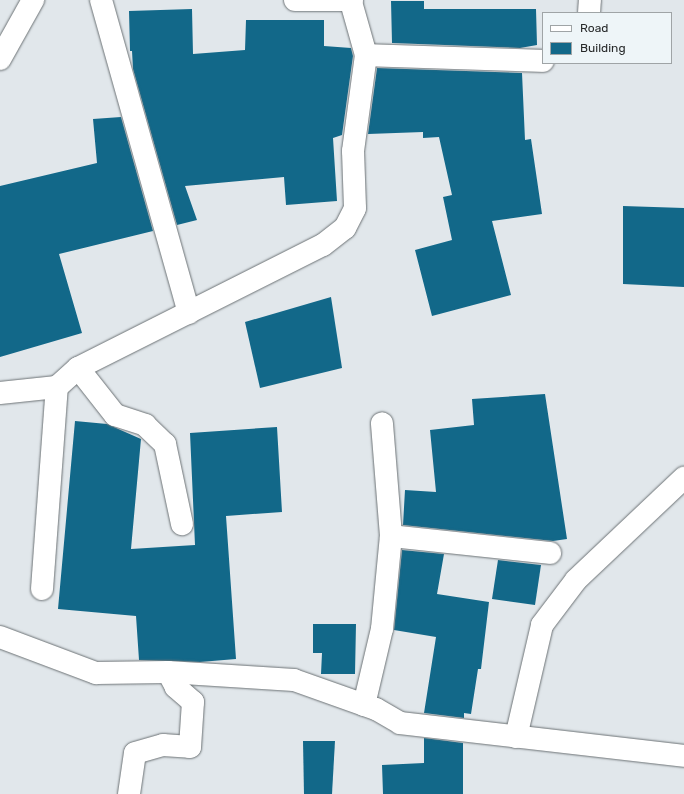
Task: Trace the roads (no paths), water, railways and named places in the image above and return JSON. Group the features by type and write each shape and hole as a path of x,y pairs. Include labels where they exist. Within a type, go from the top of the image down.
{"street":[{"path":"0,59 33,0"},
{"path":"101,0 189,313"},
{"path":"0,393 57,387 78,368 323,245 345,228 355,208 353,152 366,55 351,1 295,0"},
{"path":"589,12 590,0"},
{"path":"366,55 542,61"},
{"path":"78,368 115,415 145,425 165,444 182,524"},
{"path":"42,589 57,387"},
{"path":"364,705 382,629 391,536 382,423"},
{"path":"516,737 542,625 576,580 684,478"},
{"path":"391,536 550,553"},
{"path":"0,637 96,673 168,672 294,680 364,705 400,723 684,756"},
{"path":"129,794 135,753 163,745 190,747 193,702 176,687 168,672"}]}
